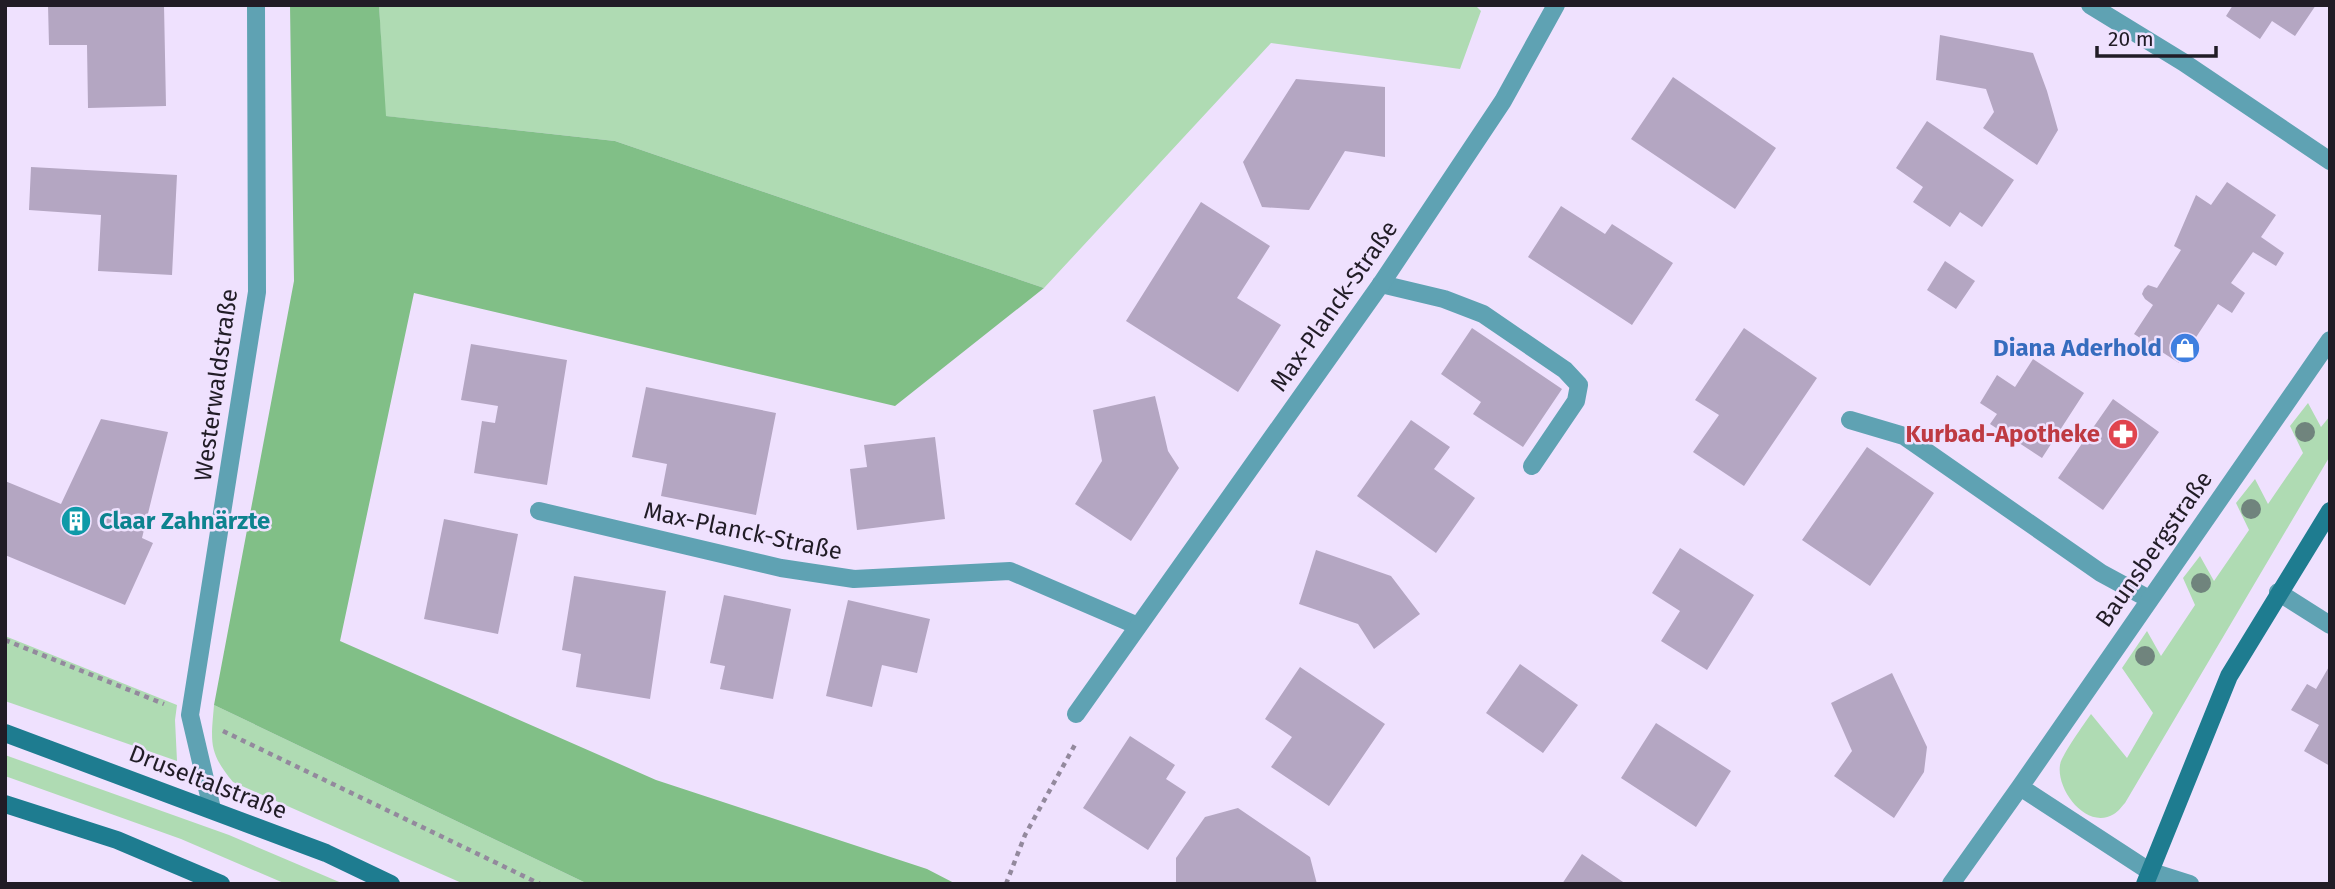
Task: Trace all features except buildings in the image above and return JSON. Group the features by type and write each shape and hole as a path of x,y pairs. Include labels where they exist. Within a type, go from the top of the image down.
{"main road":[{"path":"2147,877 2229,677 2278,592 2330,511"},
{"name":"Druseltalstraße","path":"5,733 326,853 391,884"},
{"path":"5,804 117,840 221,884"}],"street":[{"name":"Westerwaldstraße","path":"212,809 191,715 257,292 256,5"},
{"name":"Max-Planck-Straße","path":"1076,714 1381,284 1503,101 1556,5"},
{"path":"2090,5 2183,62 2330,161"},
{"path":"1381,284 1444,299 1483,314 1565,370 1578,384 1576,401 1532,466"},
{"name":"Baunsbergstraße","path":"1951,884 2330,340"},
{"path":"1850,421 1905,436 2101,573 2150,599"},
{"name":"Max-Planck-Straße","path":"539,511 781,568 853,579 1010,570 1138,626"},
{"path":"2278,592 2330,625"},
{"path":"2020,788 2147,877 2190,884"}],"path":[{"path":"5,640 191,715 540,884"},
{"path":"1006,884 1025,835 1078,740 1076,714"}],"green space":[{"path":"290,5 379,5 386,116 615,141 1044,288 895,406 414,293 340,641 656,780 927,869 956,884 588,884 214,705 294,281"},
{"path":"379,5 1475,5 1481,11 1460,69 1271,43 1044,288 615,141 385,116"},
{"path":"2308,403 2321,427 2330,416 2330,456 2125,803 2115,813 2104,818 2084,813 2068,796 2063,786 2060,765 2064,755 2091,714 2127,758 2153,713 2122,668 2147,631 2161,656 2195,605 2183,578 2200,556 2214,581 2249,530 2236,503 2255,479 2268,504 2303,453 2290,426"},
{"path":"5,636 177,705 177,761 5,701"},
{"path":"214,705 588,884 464,884 233,782 219,763 213,746"},
{"path":"5,755 229,835 344,884 286,884 181,839 5,776"}],"place":[{"name":"Diana Aderhold","path":"2185,348"},
{"name":"Kurbad-Apotheke","path":"2123,434"},
{"name":"Claar Zahnärzte","path":"76,521"}]}
